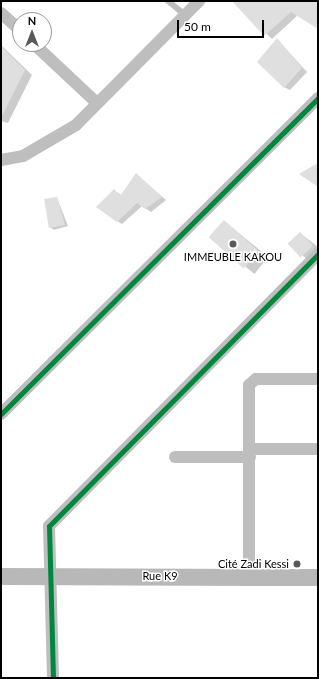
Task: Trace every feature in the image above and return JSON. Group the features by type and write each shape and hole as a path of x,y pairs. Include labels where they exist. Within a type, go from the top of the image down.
{"street":[{"path":"1,160 23,156 76,125 199,1"},
{"path":"1,13 12,23"},
{"path":"43,52 97,103"},
{"path":"1,414 318,98"},
{"path":"53,678 49,526 318,254"},
{"path":"249,577 251,382 318,379"},
{"path":"175,457 318,449"},
{"name":"Rue K9","path":"1,576 318,577"}],"lane":[{"path":"168,1 185,15"}],"building":[{"path":"232,1 318,1 318,29 291,12 264,36"},
{"path":"277,38 302,68 284,88 257,62"},
{"path":"1,46 25,70 1,118"},
{"path":"318,163 318,187 299,174"},
{"path":"136,173 162,197 145,209 137,203 117,222 96,207 114,189 120,196"},
{"path":"57,197 65,225 49,228 44,199"},
{"name":"IMMEUBLE KAKOU","path":"224,220 259,251 244,269 209,237"},
{"path":"300,232 313,246 301,257 288,244"}],"cycle path":[{"path":"1,414 318,98"},
{"path":"53,678 49,526 318,254"}],"place":[{"name":"IMMEUBLE KAKOU","path":"233,244"},
{"name":"Cité Zadi Kessi","path":"297,564"}]}
